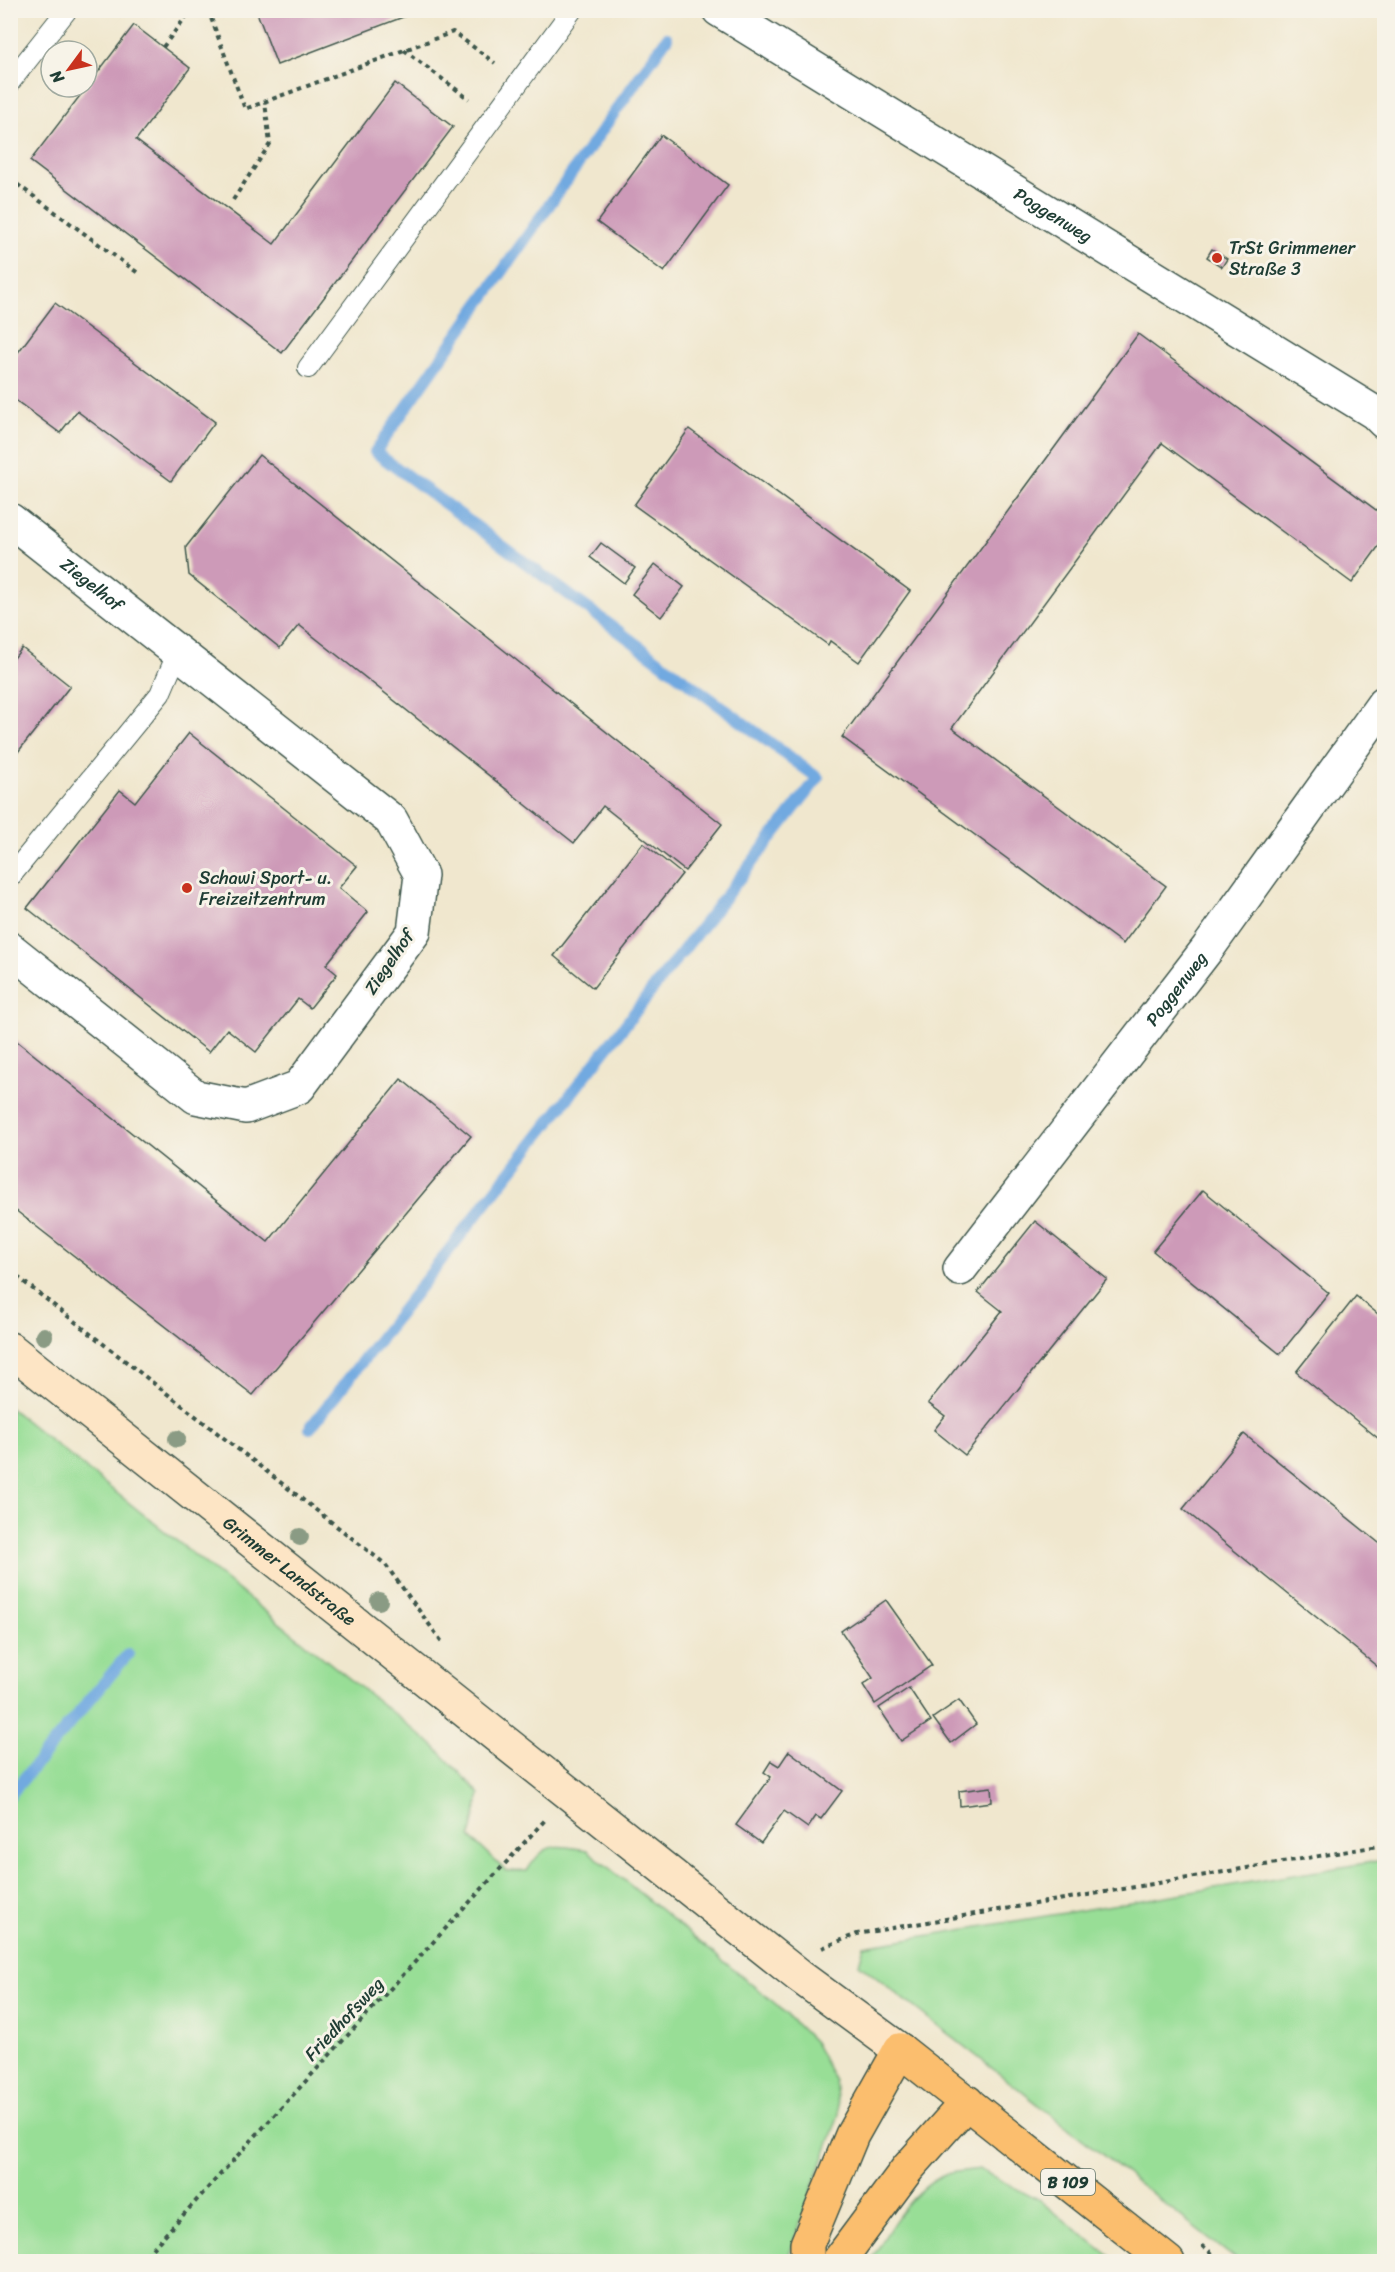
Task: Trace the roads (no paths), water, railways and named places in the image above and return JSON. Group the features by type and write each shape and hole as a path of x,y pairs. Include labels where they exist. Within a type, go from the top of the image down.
{"main road":[{"name":"Grimmer Landstraße","path":"10,1349 799,1976 900,2050"},
{"name":"B 109","path":"900,2050 1168,2262"},
{"path":"807,2262 807,2244 852,2135 900,2050"},
{"path":"838,2262 908,2168 967,2102"}],"street":[{"name":"Poggenweg","path":"718,10 1375,413 1384,422"},
{"name":"Ziegelhof","path":"10,520 391,820 421,874 414,932 299,1087 246,1107 196,1097 10,949"},
{"name":"Poggenweg","path":"960,1269 1208,948 1384,703"}],"lane":[{"path":"10,82 67,10"},
{"path":"308,368 572,10"},
{"path":"10,877 160,694 178,652"}],"waterway":[{"path":"310,1428 818,778 375,452 667,38"},
{"path":"10,1795 128,1654"}],"place":[{"name":"TrSt Grimmener Straße 3","path":"1217,258"},
{"name":"Schawi Sport- u. Freizeitzentrum","path":"187,888"}]}
